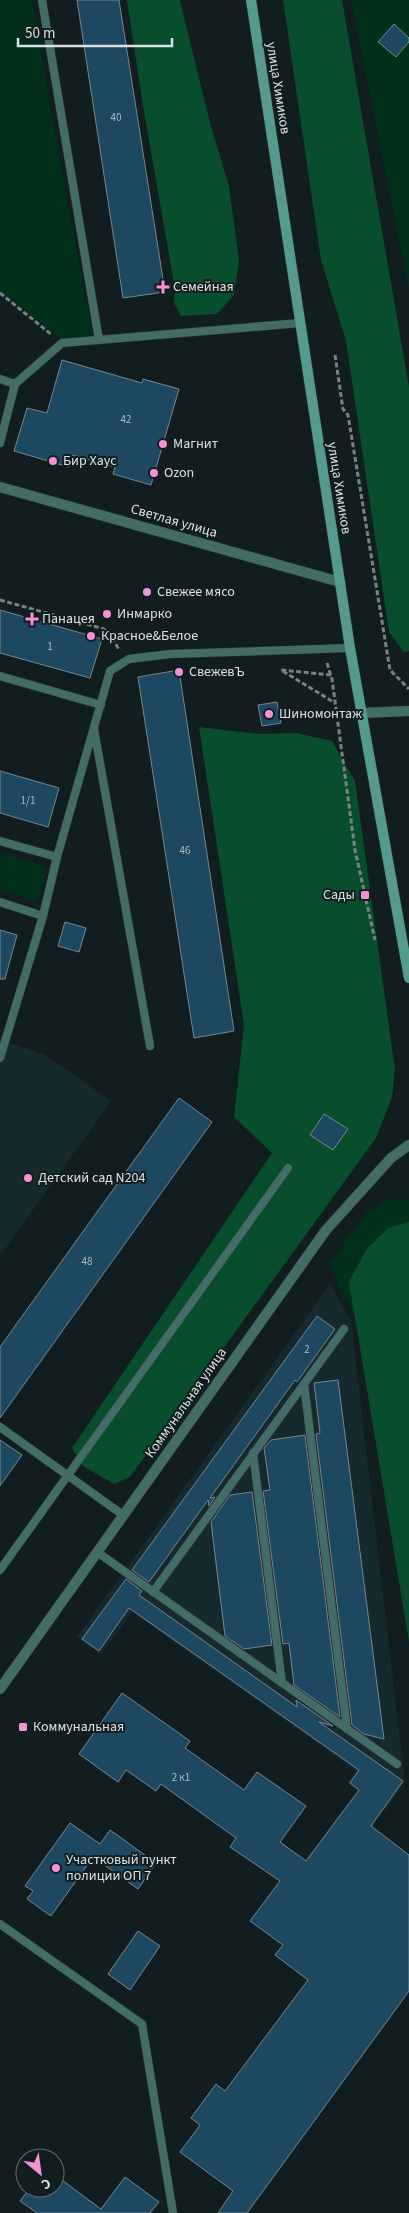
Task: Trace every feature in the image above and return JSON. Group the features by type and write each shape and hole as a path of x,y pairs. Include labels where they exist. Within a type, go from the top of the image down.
{"main road":[{"name":"улица Химиков","path":"251,0 350,648 409,978"}],"street":[{"name":"Светлая улица","path":"0,487 340,582"},
{"path":"361,713 409,711"},
{"name":"Коммунальная улица","path":"0,1689 326,1230 391,1158 409,1145"}],"lane":[{"path":"42,0 99,340"},
{"path":"0,442 15,384 62,343 300,323"},
{"path":"0,379 15,384"},
{"path":"0,1058 43,916 57,857 110,671 129,659 170,654 350,648"},
{"path":"0,676 101,705"},
{"path":"94,728 150,1046"},
{"path":"0,841 57,857"},
{"path":"0,902 43,916"},
{"path":"0,1570 288,1168"},
{"path":"153,1592 344,1329"},
{"path":"304,1384 348,1729"},
{"path":"0,1427 123,1515"},
{"path":"253,1453 282,1683"},
{"path":"98,1552 397,1764"},
{"path":"0,1924 142,2024 173,2213"}],"path":[{"path":"0,293 62,343"},
{"path":"335,355 343,409 348,415 390,670 409,689"},
{"path":"0,600 104,629 113,638 125,661"},
{"path":"324,648 331,675 355,850 375,940"},
{"path":"331,675 281,670 335,703"}],"shaded area":[{"name":"Детский сад N204","path":"0,1040 46,1055 111,1101 0,1256"},
{"path":"330,1284 351,1321 405,1782 385,1811 347,1783 356,1771 132,1612 101,1655 77,1637"}],"green space":[{"path":"0,0 32,0 93,336 62,340 0,290"},
{"path":"127,0 180,0 210,123 229,186 239,261 234,295 217,314 181,316 174,303 175,289 143,106"},
{"path":"283,0 342,0 409,387 409,651 404,652 389,632 346,341 321,260"},
{"path":"351,0 409,0 409,290"},
{"path":"199,727 259,734 296,733 332,741 355,781 395,1070 392,1097 376,1138 130,1477 114,1484 83,1466 72,1448 272,1153 234,1117 244,1025"},
{"path":"0,853 47,867 37,901 0,890"},
{"path":"389,1199 406,1199 409,1201 409,1268 359,1321 339,1287 330,1263 367,1212"},
{"path":"409,1222 409,1642 349,1282 366,1250 388,1228"}],"building":[{"path":"77,0 119,0 165,292 123,298"},
{"path":"394,24 409,38 409,42 396,57 378,42"},
{"path":"62,360 142,383 143,379 179,389 151,485 113,474 115,467 72,455 69,467 14,451 27,408 47,413"},
{"path":"0,610 102,639 90,678 0,653"},
{"path":"179,670 234,1031 194,1038 138,677"},
{"name":"Шиномонтаж","path":"277,702 281,723 262,726 258,705"},
{"path":"0,771 59,788 48,827 0,813"},
{"path":"65,922 86,928 79,952 58,946"},
{"path":"0,930 17,935 5,979 0,979"},
{"path":"179,1098 212,1122 0,1418 0,1347"},
{"path":"324,1114 348,1129 333,1150 310,1135"},
{"path":"317,1316 335,1329 297,1382 295,1380 210,1498 215,1497 209,1506 208,1500 149,1582 132,1570"},
{"path":"338,1380 384,1739 364,1734 352,1725 316,1434 320,1433 314,1383"},
{"path":"305,1435 340,1717 294,1685 289,1643 283,1644 263,1491 270,1490 264,1448 271,1440"},
{"path":"0,1440 22,1455 0,1486"},
{"path":"252,1492 272,1645 244,1649 225,1636 211,1522 230,1495"},
{"path":"126,1579 142,1591 139,1595 297,1707 296,1700 333,1726 319,1722 403,1781 371,1826 409,1855 409,1991 247,2213 218,2213 233,2191 180,2152 200,2125 191,2118 216,2084 225,2091 308,1980 275,1955 283,1945 250,1921 280,1881 230,1847 236,1838 161,1784 156,1791 126,1770 118,1782 79,1754 122,1693 190,1741 185,1748 244,1790 257,1772 306,1806 280,1842 306,1861 359,1790 350,1783 359,1770 129,1608 99,1651 82,1639"},
{"path":"70,1823 100,1844 110,1830 156,1863 138,1889 93,1857 51,1916 27,1899 33,1891 25,1886"},
{"path":"138,1931 160,1946 130,1990 108,1974"},
{"path":"125,2177 159,2202 150,2213 37,2213 20,2201 22,2198 65,2198 65,2182 101,2209"}],"place":[{"name":"Семейная","path":"163,287"},
{"name":"Магнит","path":"163,444"},
{"name":"Бир Хаус","path":"53,461"},
{"name":"Ozon","path":"154,473"},
{"name":"Свежее мясо","path":"147,592"},
{"name":"Инмарко","path":"107,614"},
{"name":"Панацея","path":"32,619"},
{"name":"Красное&Белое","path":"91,636"},
{"name":"СвежевЪ","path":"179,672"},
{"name":"Шиномонтаж","path":"269,714"},
{"name":"Сады","path":"365,895"},
{"name":"Детский сад N204","path":"28,1178"},
{"name":"Коммунальная","path":"23,1727"},
{"name":"Участковый пункт полиции ОП 7","path":"56,1868"}]}
